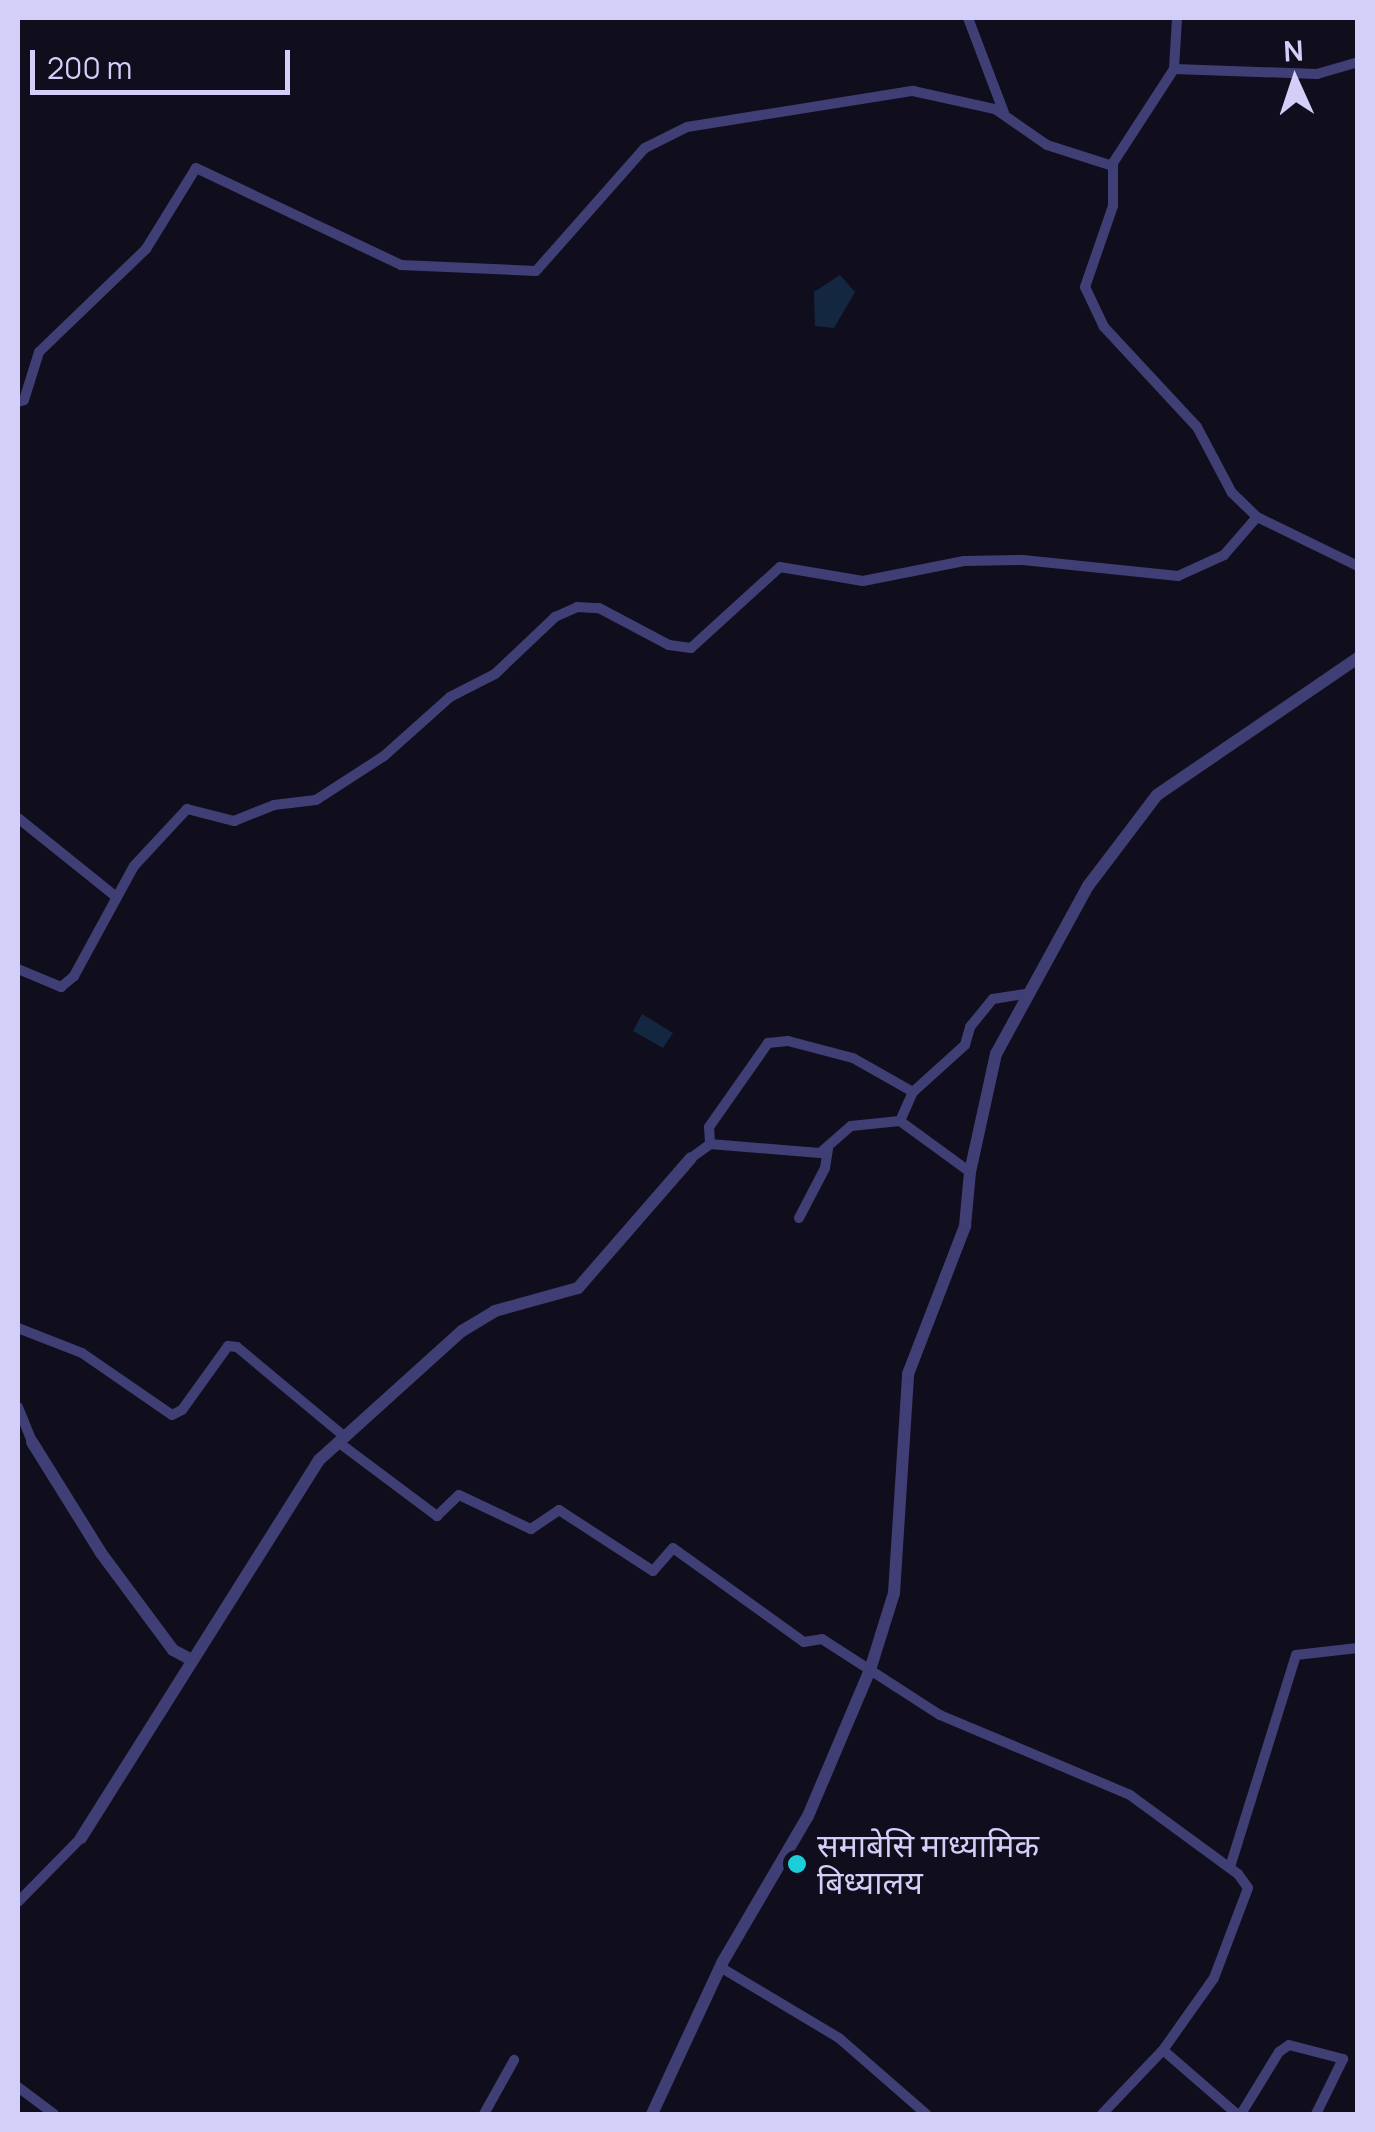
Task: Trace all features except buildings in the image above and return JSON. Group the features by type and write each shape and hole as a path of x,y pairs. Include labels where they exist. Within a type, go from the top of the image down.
{"street":[{"path":"968,18 1004,112"},
{"path":"1177,18 1174,69 1113,166 1114,206 1085,287 1088,302 1198,426 1232,493 1258,517 1358,566"},
{"path":"1174,69 1317,74 1358,62"},
{"path":"18,402 24,400 40,352 146,249 196,168 401,265 536,271 645,148 667,132 856,103 882,92 914,91 1004,112 1046,145 1113,166"},
{"path":"18,969 60,987 74,976 115,896 144,852 187,809 234,821 274,806 316,800 384,756 450,697 496,674 556,617 577,606 600,608 668,644 691,648 780,567 863,581 964,561 1023,560 1178,576 1224,555 1258,517"},
{"path":"652,2114 720,1967 808,1816 870,1670 894,1593 908,1374 965,1226 970,1172 996,1054 1088,886 1157,795 1358,658"},
{"path":"18,818 115,896"},
{"path":"900,1121 913,1092 966,1046 970,1027 993,998 1026,994"},
{"path":"710,1144 709,1127 768,1042 788,1041 853,1058 913,1092"},
{"path":"18,1902 81,1838 159,1722 190,1659 279,1516 341,1440 462,1330 495,1311 578,1288 691,1158 710,1144 820,1154 851,1126 900,1121 970,1172"},
{"path":"799,1218 826,1168 828,1148"},
{"path":"18,1328 82,1354 172,1415 182,1410 228,1346 238,1347 341,1440 437,1516 459,1495 531,1529 559,1510 653,1571 673,1548 804,1642 818,1637 940,1715 1130,1794 1230,1867 1248,1888 1227,1949 1164,2050 1102,2114"},
{"path":"18,1406 32,1442 101,1553 174,1650 190,1659"},
{"path":"1230,1867 1296,1655 1358,1648"},
{"path":"720,1967 839,2038 926,2114"},
{"path":"1164,2050 1239,2114 1279,2052 1289,2045 1343,2058 1316,2114"},
{"path":"484,2114 514,2060"},
{"path":"18,2087 54,2114"}],"water":[{"path":"840,275 855,292 834,328 815,326 814,292"},
{"path":"642,1014 673,1033 663,1048 633,1031"}],"place":[{"name":"समाबेसि माध्यामिक बिध्यालय","path":"797,1864"}]}
